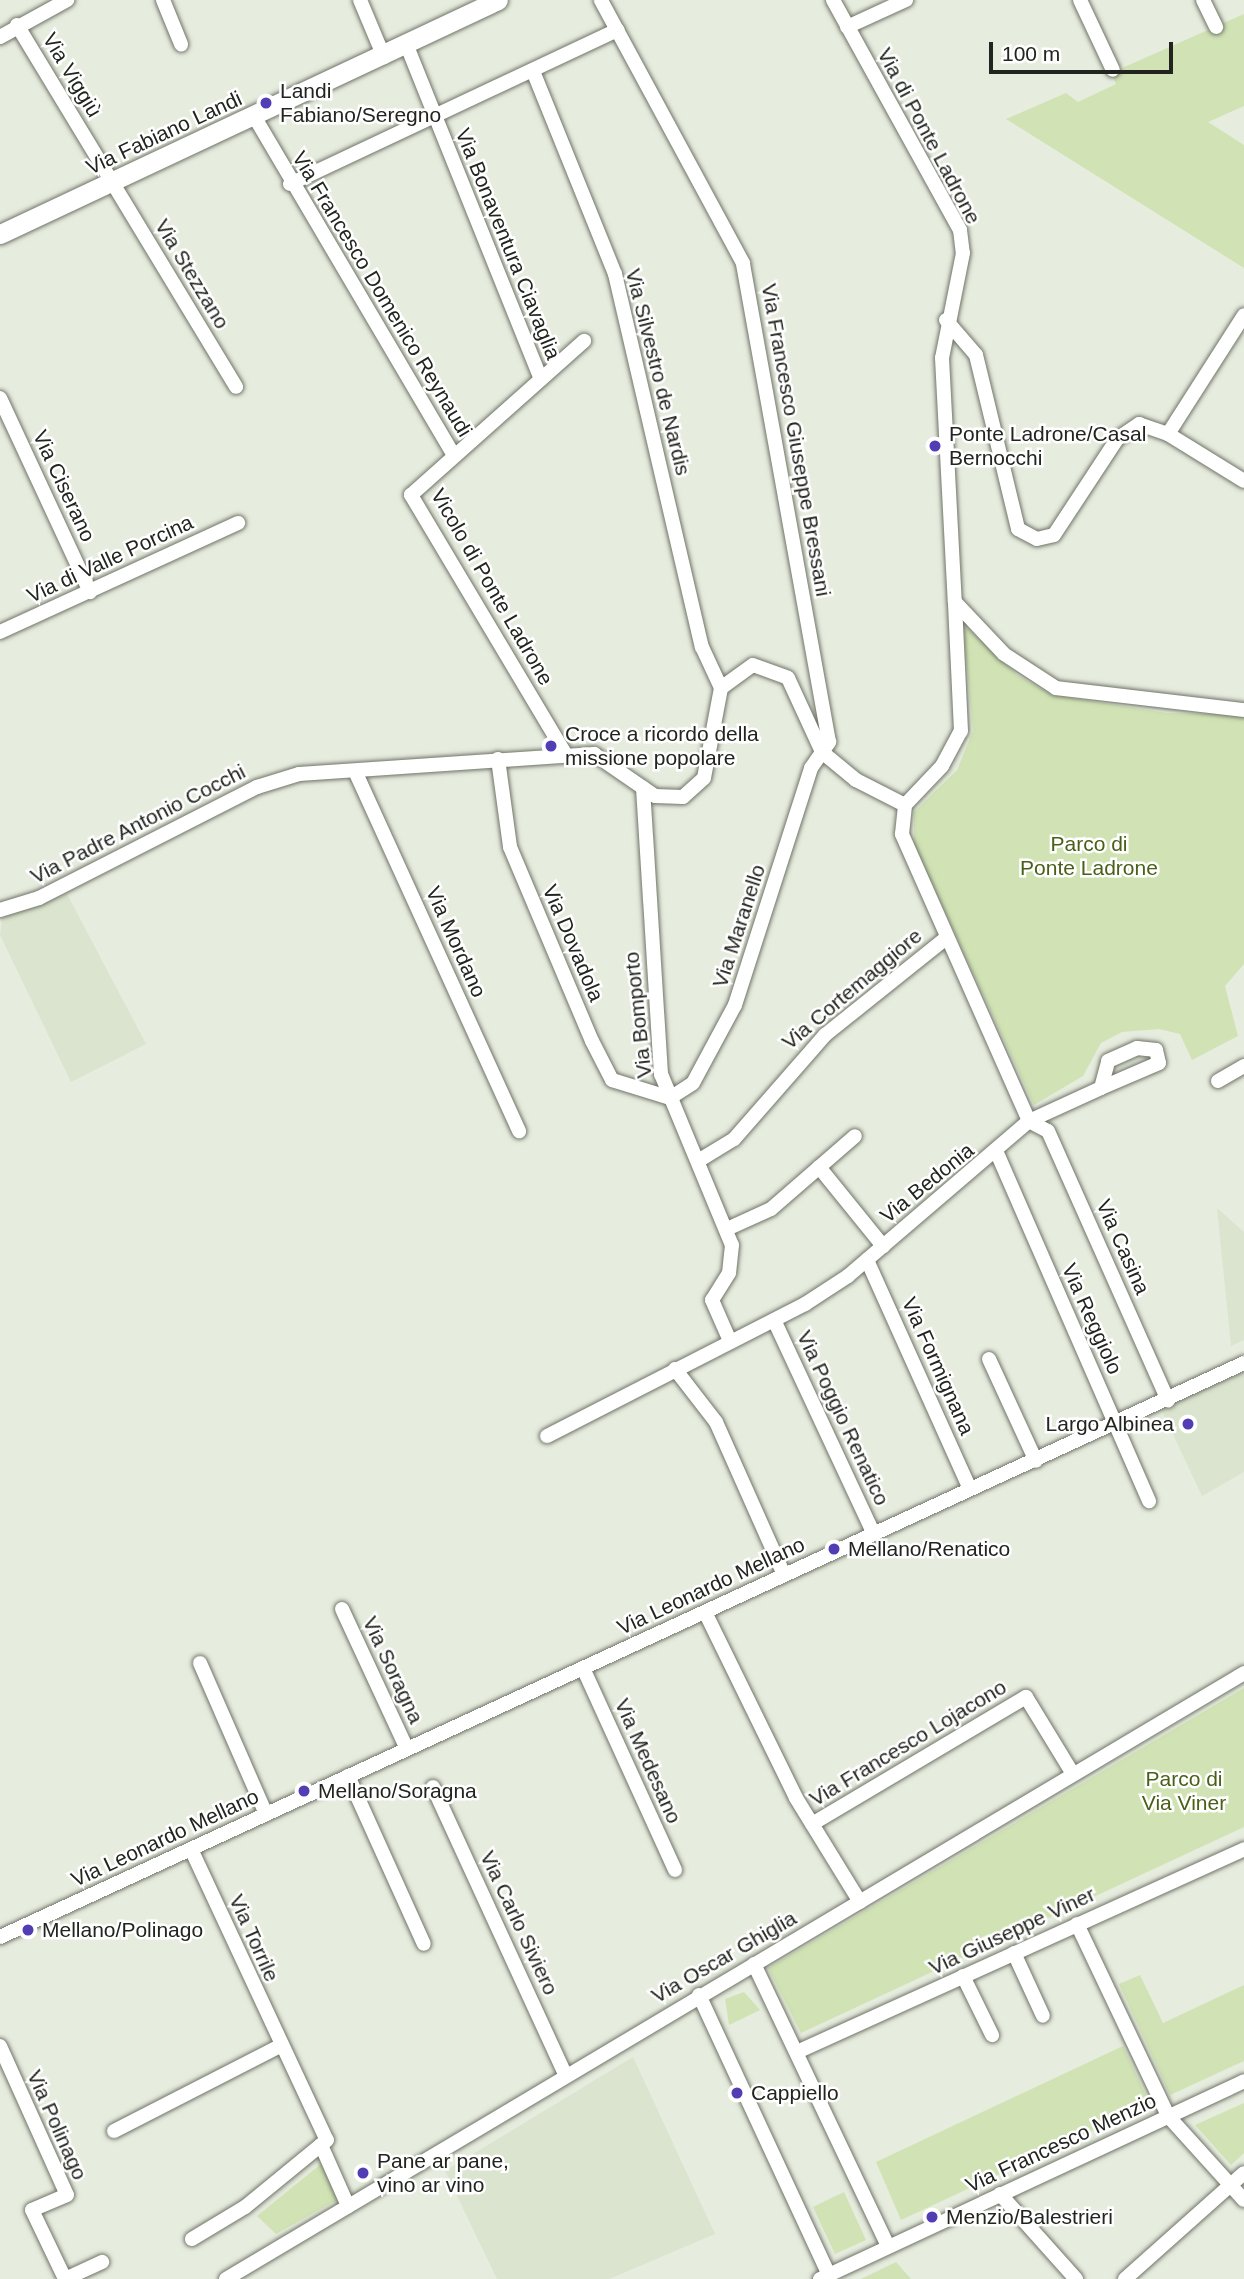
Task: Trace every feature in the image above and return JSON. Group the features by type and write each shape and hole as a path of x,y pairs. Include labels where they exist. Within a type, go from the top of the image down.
{"street":[{"path":"0,37 17,25 67,0"},
{"path":"163,0 181,44"},
{"path":"360,0 384,57"},
{"name":"Via Fabiano Landi","path":"0,234 384,57 498,0"},
{"name":"Via Francesco Giuseppe Bressani","path":"601,0 743,263 829,742 822,752"},
{"name":"Via di Ponte Ladrone","path":"833,0 960,230 963,253 946,320 942,401 955,602"},
{"path":"847,27 906,0"},
{"path":"1080,0 1113,70"},
{"path":"1203,0 1216,27"},
{"name":"Via Viggiù","path":"17,25 112,183"},
{"path":"290,184 618,30"},
{"name":"Via Bonaventura Ciavaglia","path":"407,46 541,379"},
{"name":"Via Silvestro de Nardis","path":"533,71 615,274 702,647 721,688"},
{"name":"Via Francesco Domenico Reynaudi","path":"254,117 290,184 454,456"},
{"name":"Via Stezzano","path":"112,183 236,387"},
{"path":"1168,434 1244,315"},
{"path":"946,320 976,355 1010,515 1018,529 1037,539 1054,535 1126,429 1151,426 1244,481"},
{"name":"Vicolo di Ponte Ladrone","path":"566,755 411,495 584,341"},
{"name":"Via Ciserano","path":"0,398 90,592"},
{"name":"Via di Valle Porcina","path":"0,632 238,523"},
{"path":"955,602 1004,654 1056,688 1244,710"},
{"path":"955,602 961,731 942,766 905,805 902,834 1029,1121 1101,1088"},
{"path":"721,688 741,668 779,670 822,752 856,780 905,805"},
{"name":"Via Padre Antonio Cocchi","path":"0,910 94,873 257,787 299,774 566,755 605,757 655,796 683,797 704,778 721,688"},
{"name":"Via Maranello","path":"670,1098 693,1083 735,1005 811,768 822,752"},
{"name":"Via Dovadola","path":"498,759 510,847 592,1041 612,1080 670,1098"},
{"name":"Via Mordano","path":"355,771 519,1131"},
{"name":"Via Bomporto","path":"643,788 660,1061 670,1098 727,1228 729,1273 712,1300 730,1341"},
{"name":"Via Cortemaggiore","path":"698,1161 734,1139 825,1035 946,938"},
{"path":"1218,1081 1244,1066"},
{"name":"Via Bedonia","path":"547,1436 774,1320 867,1260 997,1153 1029,1121"},
{"name":"Via Casina","path":"1029,1121 1048,1131 1168,1400"},
{"path":"727,1228 771,1209 855,1136"},
{"name":"Via Reggiolo","path":"997,1153 1149,1501"},
{"path":"819,1167 883,1246"},
{"name":"Via Formignana","path":"867,1260 970,1489"},
{"name":"Via Poggio Renatico","path":"774,1320 874,1534"},
{"path":"989,1359 1036,1461"},
{"name":"Via Leonardo Mellano","path":"0,1937 970,1489 1116,1426 1244,1363"},
{"path":"675,1369 716,1422 783,1575"},
{"name":"Via Soragna","path":"342,1609 407,1749"},
{"path":"705,1612 796,1798 860,1902"},
{"path":"200,1663 266,1814"},
{"name":"Via Medesano","path":"583,1668 675,1870"},
{"name":"Via Oscar Ghiglia","path":"231,2278 699,1995 1244,1673"},
{"name":"Via Francesco Lojacono","path":"812,1824 1026,1697 1073,1774"},
{"path":"348,1776 424,1944"},
{"name":"Via Carlo Siviero","path":"433,1787 566,2077"},
{"name":"Via Torrile","path":"191,1849 280,2046 327,2140 321,2145 348,2206"},
{"name":"Via Giuseppe Viner","path":"797,2052 1244,1849"},
{"path":"1077,1924 1168,2116 1244,2200"},
{"path":"1014,1953 1043,2015"},
{"path":"754,1964 888,2246"},
{"path":"963,1976 992,2035"},
{"path":"699,1995 824,2277"},
{"name":"Via Polinago","path":"0,2046 67,2195 32,2210 65,2279 103,2262"},
{"path":"114,2131 280,2046"},
{"name":"Via Francesco Menzio","path":"824,2277 1244,2081"},
{"path":"192,2239 321,2145"},
{"path":"1125,2279 1244,2173"},
{"path":"1000,2194 1076,2279"}],"shaded area":[{"path":"67,894 146,1044 71,1082 0,935 3,914"},
{"path":"1217,1208 1244,1232 1244,1340 1231,1346"},
{"path":"1244,1372 1244,1472 1202,1496 1161,1409"},
{"path":"633,2057 715,2234 609,2279 497,2279 445,2171"}],"green space":[{"path":"1244,14 1244,106 1208,122 1244,145 1244,268 1006,119 1066,93 1078,102 1116,84 1111,73"},
{"name":"Parco di Ponte Ladrone","path":"963,624 1017,675 1052,695 1167,713 1244,715 1244,964 1225,986 1238,1036 1192,1060 1180,1034 1159,1029 1122,1032 1101,1043 1083,1076 1034,1105 914,844 914,812 957,770 973,731"},
{"name":"Parco di Via Viner","path":"1244,1688 1244,1827 801,2033 768,1968"},
{"path":"1140,1975 1163,2023 1244,1985 1244,2061 1170,2095 1119,1984"},
{"path":"744,1992 760,2010 729,2025 725,1999"},
{"path":"1123,2046 1150,2104 901,2220 876,2162"},
{"path":"1244,2103 1244,2153 1231,2165 1195,2125"},
{"path":"321,2164 339,2199 276,2234 257,2216"},
{"path":"844,2192 866,2240 835,2254 813,2207"},
{"path":"896,2262 911,2279 861,2279"}],"place":[{"name":"Landi Fabiano/Seregno","path":"266,103"},
{"name":"Ponte Ladrone/Casal Bernocchi","path":"935,446"},
{"name":"Croce a ricordo della missione popolare","path":"551,746"},
{"name":"Largo Albinea","path":"1188,1424"},
{"name":"Mellano/Renatico","path":"834,1549"},
{"name":"Mellano/Soragna","path":"304,1791"},
{"name":"Mellano/Polinago","path":"28,1930"},
{"name":"Cappiello","path":"737,2093"},
{"name":"Pane ar pane, vino ar vino","path":"363,2173"},
{"name":"Menzio/Balestrieri","path":"932,2217"}]}
